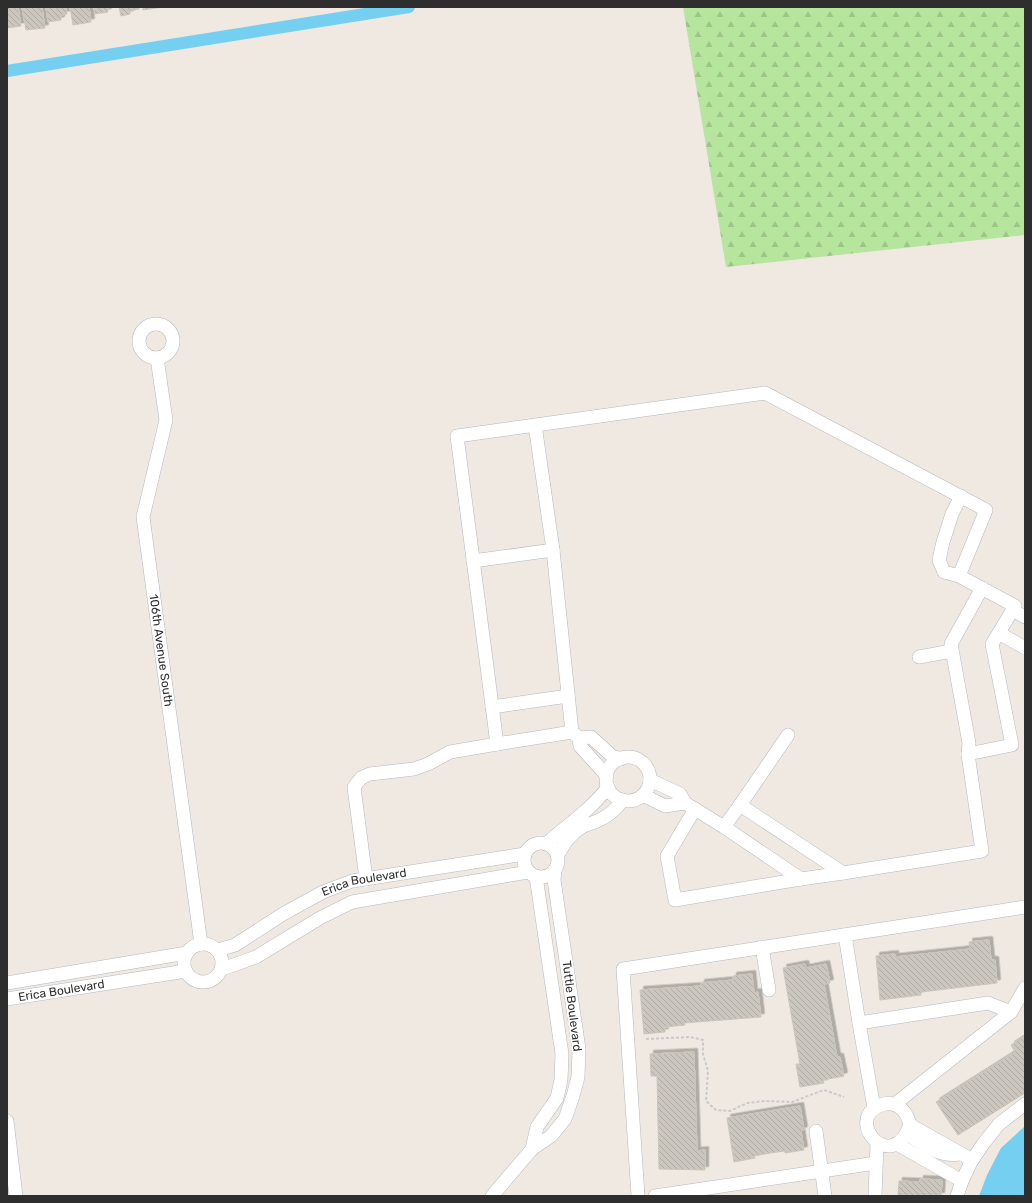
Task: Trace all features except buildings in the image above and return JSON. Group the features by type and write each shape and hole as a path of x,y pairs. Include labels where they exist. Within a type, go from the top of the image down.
{"street":[{"name":"106th Avenue South","path":"157,358 166,420 143,518 202,944"},
{"path":"497,744 457,436 765,393 986,510 959,576"},
{"path":"366,879 354,787 361,778 370,774 414,769 428,764 450,752 497,744 576,735 591,737 612,756 636,759 642,763 647,768 650,775 648,789 637,799 630,801 616,798 611,793 607,781 580,746 576,735 568,696 553,550 535,425"},
{"path":"961,496 952,514 943,542 939,560 944,572 959,576 1015,606 992,644 1012,745 968,754"},
{"path":"473,561 553,550"},
{"path":"690,806 667,856 675,900 801,879 982,852 968,754 969,743 951,644 982,588"},
{"path":"1012,610 1025,617"},
{"path":"999,632 1025,648"},
{"path":"919,657 952,651"},
{"path":"492,707 568,696"},
{"path":"724,827 788,736"},
{"path":"546,844 600,797 607,781 610,767 622,758"},
{"path":"650,780 680,794 690,806 801,879"},
{"path":"643,795 665,806 690,806"},
{"path":"558,855 554,848 546,844 538,843 532,845 525,854 524,864 532,874 546,877 555,870 558,865 558,855 564,843 571,835 582,827 600,820 610,814 623,800"},
{"path":"740,805 844,873"},
{"name":"Erica Boulevard","path":"218,950 235,945 283,914 323,892 352,881 525,854"},
{"name":"Tuttle Boulevard","path":"492,1196 532,1149 551,1136 565,1119 578,1077 579,1049 554,880 555,870"},
{"name":"Erica Boulevard","path":"222,969 256,957 320,918 352,902 532,874"},
{"name":"Tuttle Boulevard","path":"532,874 537,883 562,1054 561,1080 557,1098 537,1127 532,1149"},
{"path":"638,1196 622,969 1025,907"},
{"path":"845,935 874,1108"},
{"path":"202,944 214,946 218,950 222,956 223,962 219,975 208,982 202,982 190,977 184,965 187,953 195,945 202,944"},
{"path":"762,947 769,990"},
{"name":"Erica Boulevard","path":"7,983 187,953"},
{"name":"Erica Boulevard","path":"7,999 186,971"},
{"path":"895,1104 1011,1012 1025,988"},
{"path":"859,1023 988,1003 1011,1012"},
{"path":"909,1129 903,1139 897,1144 891,1146 884,1145 877,1143 868,1133 867,1119 874,1108 888,1103 895,1104 906,1113 909,1129 933,1151 949,1156 966,1158"},
{"path":"957,1196 962,1181 966,1158 999,1124 1025,1104"},
{"path":"7,1121 16,1196"},
{"path":"816,1131 826,1196"},
{"path":"874,1196 877,1143"},
{"path":"897,1144 962,1181"},
{"path":"656,1196 876,1164"}],"path":[{"path":"646,1039 690,1037 703,1040 703,1054 708,1070 706,1101 716,1110 730,1112 746,1103 765,1101 792,1102 824,1090 844,1097"}],"green space":[{"path":"683,7 1025,7 1025,235 726,267"}],"water":[{"path":"1025,1126 1025,1196 979,1196 987,1175 1001,1148"}],"waterway":[{"path":"7,71 409,7"}]}
